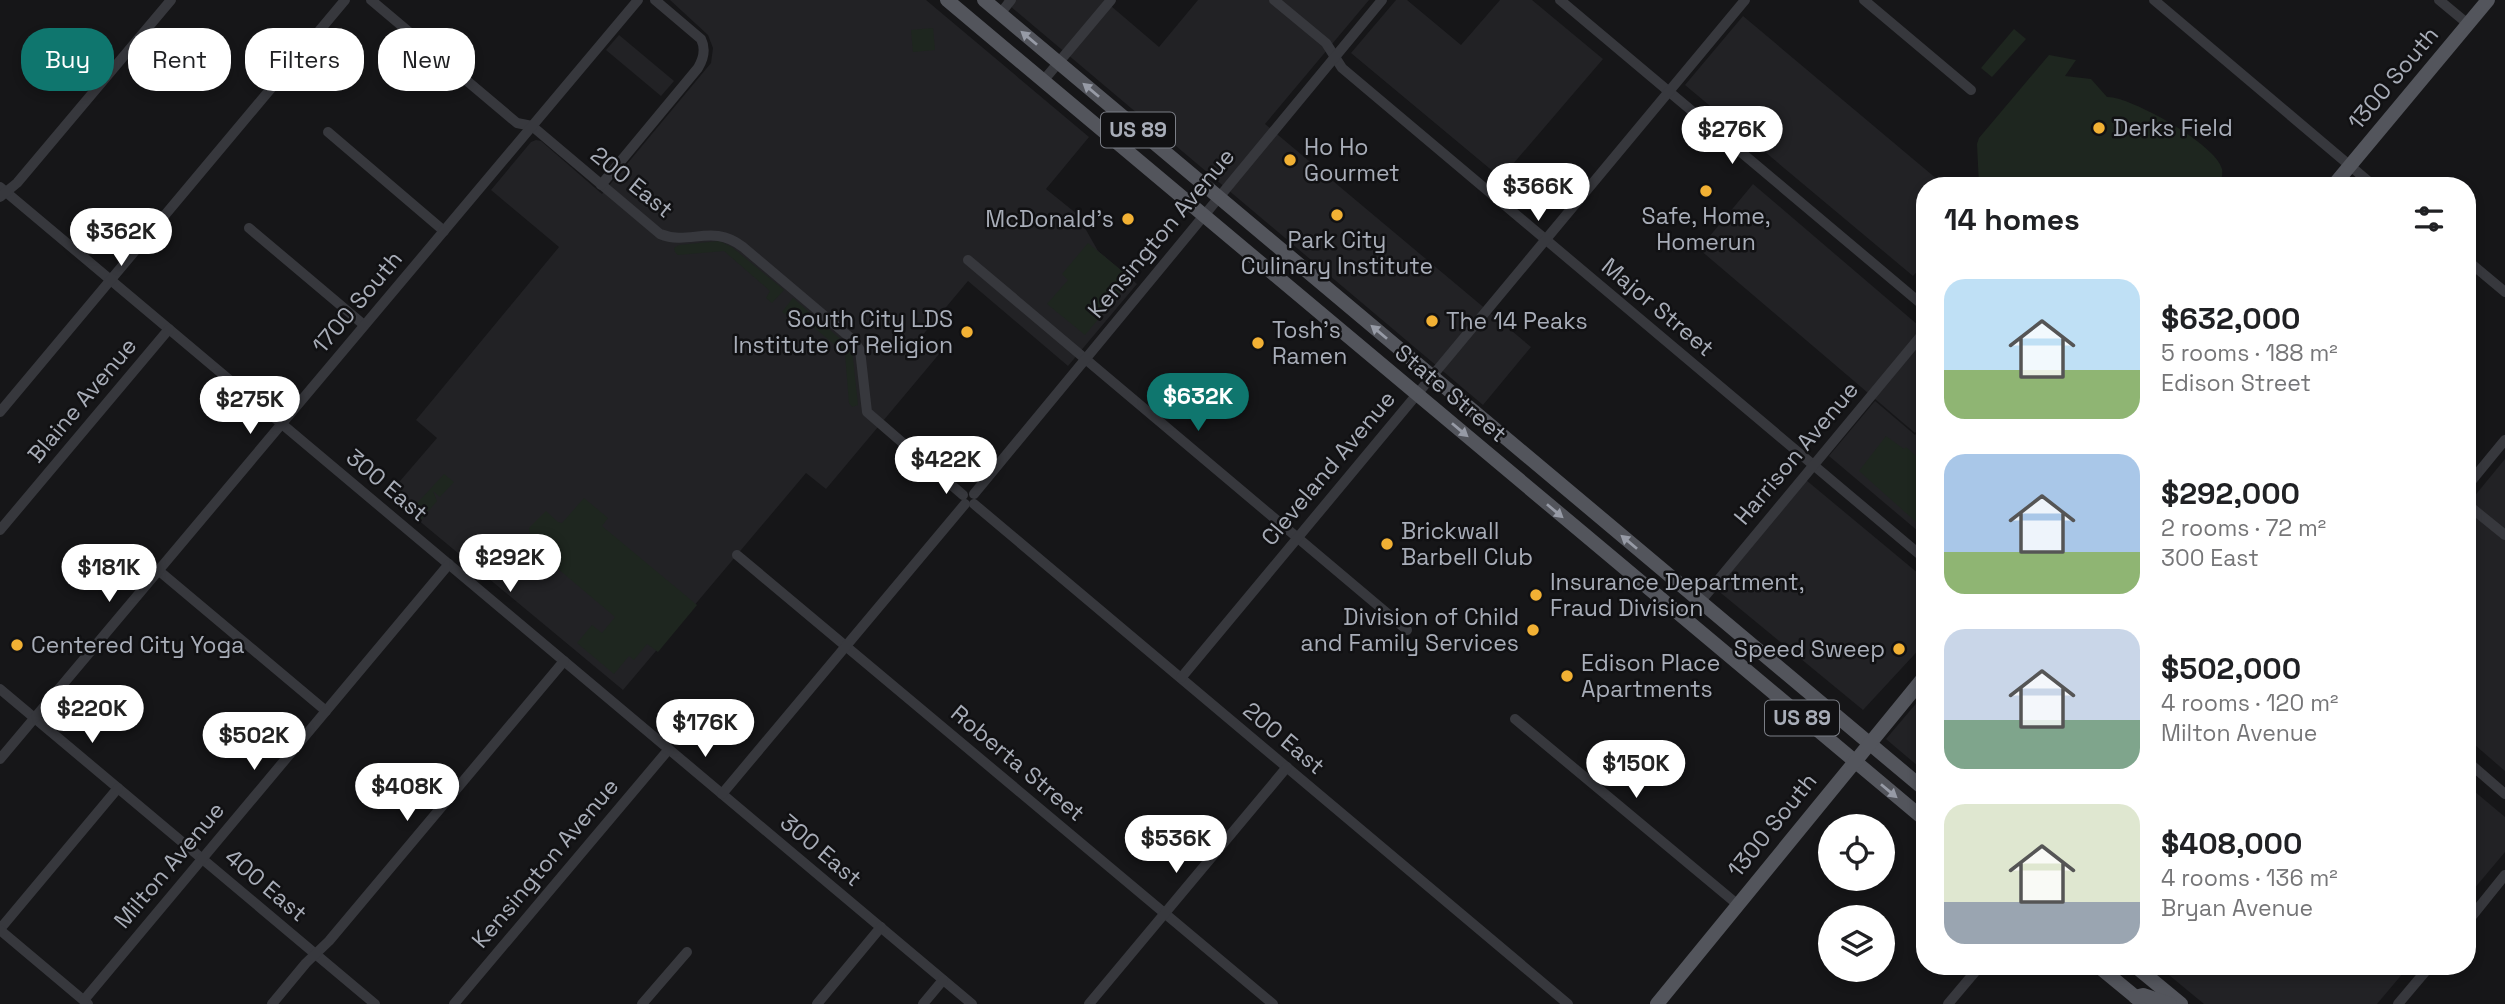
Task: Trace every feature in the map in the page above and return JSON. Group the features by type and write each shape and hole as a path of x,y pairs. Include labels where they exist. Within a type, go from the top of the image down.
{"main road":[{"name":"State Street","path":"947,0 1916,813"},
{"name":"State Street","path":"984,0 1916,782"},
{"name":"1300 South","path":"2340,177 2488,0"},
{"name":"1300 South","path":"1657,1004 1916,687"},
{"path":"2108,975 2136,1002 2143,995 2171,1004"},
{"path":"2146,975 2181,1004"}],"street":[{"path":"2,192 18,183 171,0"},
{"path":"0,412 345,0"},
{"name":"200 East","path":"371,0 517,123 532,126 660,234 671,239 713,235 733,239 853,340 860,350 867,412 1568,1004"},
{"name":"1700 South","path":"0,759 638,0"},
{"path":"601,185 698,68 704,51 703,44 694,33 655,0"},
{"path":"1000,14 1011,0"},
{"path":"1043,81 1111,0"},
{"name":"Major Street","path":"1275,0 1326,43 1342,68 1916,551"},
{"name":"Kensington Avenue","path":"722,794 1382,0"},
{"path":"1560,0 1916,299"},
{"name":"Cleveland Avenue","path":"1181,678 1745,0"},
{"path":"1864,0 1971,90"},
{"path":"2154,0 2364,177"},
{"path":"2439,0 2468,24"},
{"path":"327,132 444,231"},
{"name":"300 East","path":"2,192 111,279 972,1004"},
{"path":"249,228 364,325"},
{"path":"968,260 1407,630"},
{"path":"2476,268 2505,292"},
{"name":"Blaine Avenue","path":"0,530 169,329"},
{"name":"Harrison Avenue","path":"1700,602 1916,342"},
{"path":"2476,475 2505,440"},
{"path":"2476,511 2505,535"},
{"name":"Roberta Street","path":"737,555 1273,1004"},
{"name":"Milton Avenue","path":"86,1002 449,564"},
{"path":"158,570 326,711"},
{"path":"271,1004 329,941 564,661"},
{"name":"400 East","path":"0,689 375,1004"},
{"path":"1515,719 1737,904"},
{"name":"Kensington Avenue","path":"454,1004 669,749"},
{"path":"1089,1004 1287,767"},
{"path":"2476,769 2505,794"},
{"path":"86,1002 0,930 118,788"},
{"path":"2476,910 2505,875"},
{"path":"817,1004 881,928"},
{"path":"642,1004 687,952"},
{"path":"1948,1004 1972,975"},
{"path":"2398,1004 2422,975"},
{"path":"923,1004 943,980"}],"shaded area":[{"path":"670,0 926,0 1089,137 1046,189 1077,214 1098,251 1137,284 1068,366 968,281 921,337 940,353 826,489 806,473 623,690 388,495 437,438 416,420 559,247 491,190 531,142 536,140 541,141 602,194 711,63 713,48 708,35"},
{"path":"1003,0 1104,0 1159,47 1198,0 1369,0 1265,124 1531,347 1483,405"},
{"path":"1396,0 1407,0 1461,45 1500,0 1532,0 1603,59 1501,178 1351,53"},
{"path":"1743,16 1934,177 1916,177 1916,273 1913,276 1685,85"},
{"path":"933,28 935,50 913,52 911,30"},
{"path":"2014,29 2026,39 1992,77 1981,68"},
{"path":"619,35 674,81 661,96 606,50"},
{"name":"Derks Field","path":"2049,55 2076,60 2065,76 2091,79 2107,97 2134,104 2189,135 2217,159 2222,169 2222,177 1979,177 1979,138"},
{"path":"1753,184 1916,323 1915,433 1699,249"},
{"path":"719,241 732,247 784,290 772,303 766,298 770,291 724,251 678,255 674,248 679,245"},
{"path":"1088,243 1132,279 1085,335 1047,304 1068,280 1062,274"},
{"path":"793,298 852,349 858,405 852,407 849,403 845,354 795,311 788,316 782,312"},
{"path":"1875,401 1916,434 1916,529 1829,456"},
{"path":"1886,436 1904,449 1906,447 1916,456 1916,522 1859,471"},
{"path":"2505,459 2505,771 2476,746 2476,494"},
{"path":"444,474 454,482 440,497 433,491 437,501 420,521 409,512"},
{"path":"1806,480 1916,572 1916,653 1863,710 1716,589"},
{"path":"584,498 608,518 602,526 697,605 658,652 647,644 634,660 629,656 614,674 577,643 592,625 602,633 615,617 532,547 529,528 546,511 562,523"},
{"path":"1916,704 1916,764 1886,739"},
{"path":"2476,793 2505,817 2505,852 2476,886"},
{"path":"2169,975 2401,975 2377,1004 2204,1004"}],"place":[{"name":"Derks Field","path":"2099,128"},
{"name":"Ho Ho Gourmet","path":"1290,160"},
{"name":"Safe, Home, Homerun","path":"1706,191"},
{"name":"Park City Culinary Institute","path":"1337,215"},
{"name":"McDonald's","path":"1128,219"},
{"name":"The 14 Peaks","path":"1432,321"},
{"name":"South City LDS Institute of Religion","path":"967,332"},
{"name":"Tosh's Ramen","path":"1258,343"},
{"name":"Brickwall Barbell Club","path":"1387,544"},
{"name":"Insurance Department, Fraud Division","path":"1536,595"},
{"name":"Division of Child and Family Services","path":"1533,630"},
{"name":"Centered City Yoga","path":"17,645"},
{"name":"Speed Sweep","path":"1899,649"},
{"name":"Edison Place Apartments","path":"1567,676"}]}
